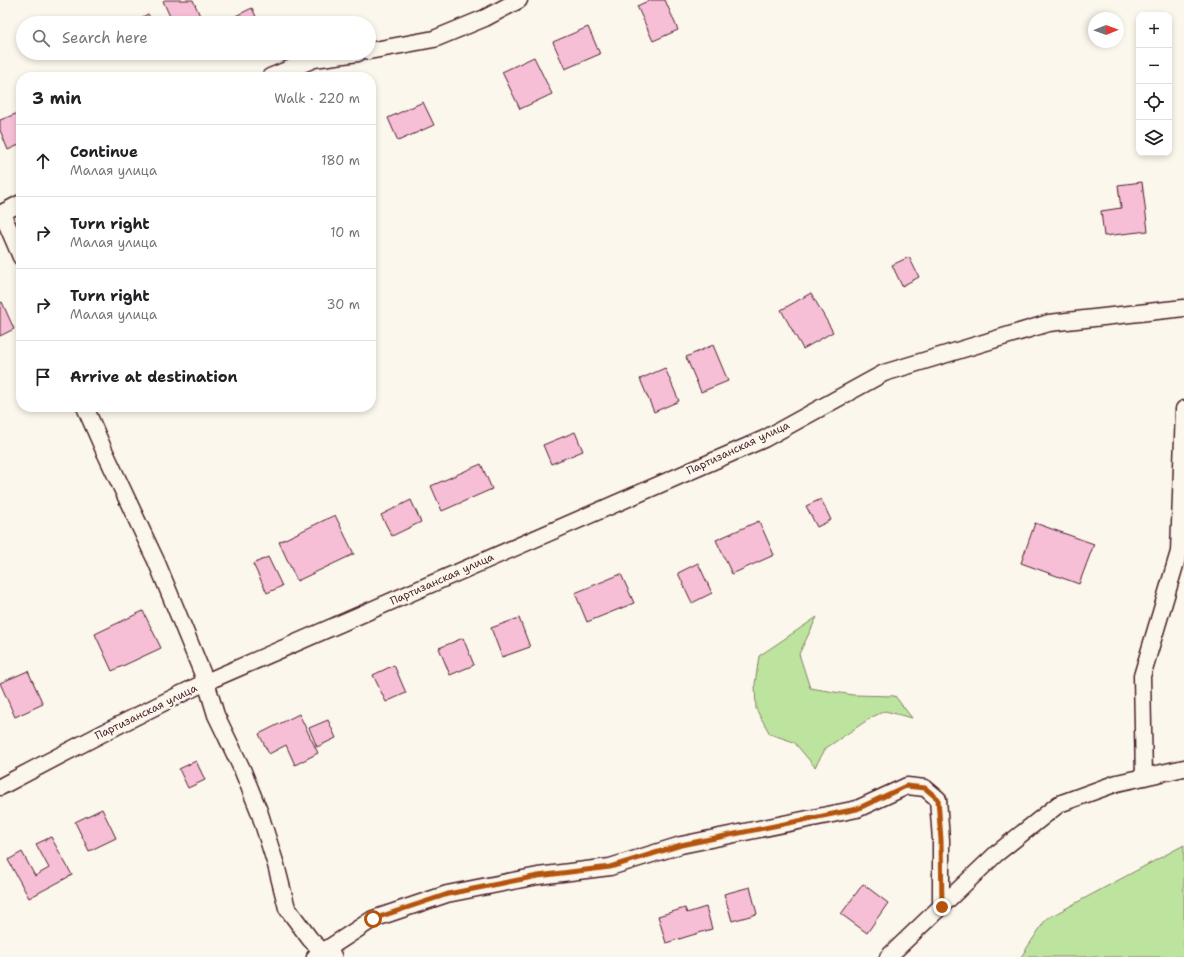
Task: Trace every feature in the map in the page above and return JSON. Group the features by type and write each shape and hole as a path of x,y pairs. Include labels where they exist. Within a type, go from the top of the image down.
{"street":[{"path":"376,50 434,39 485,18 519,0"},
{"path":"282,72 312,60"},
{"path":"16,206 1,213 16,246"},
{"name":"Партизанская улица","path":"0,786 206,682 764,439 884,373 1049,323 1184,308"},
{"path":"1144,777 1142,676 1179,552 1184,410"},
{"path":"87,412 157,563 206,682 216,715 242,769 276,865 287,908 324,955 373,919 448,894 538,876 610,867 681,845 857,809 906,786 925,788 938,799 941,840 942,907"},
{"path":"888,957 996,854 1059,804 1117,783 1184,768"}],"green space":[{"path":"817,617 799,654 810,688 853,695 895,696 912,718 885,711 872,717 826,748 815,767 794,742 770,734 756,709 755,684 759,656"},
{"path":"1184,845 1184,957 1021,957 1046,919"}],"building":[{"path":"193,0 200,16 170,16 163,1"},
{"path":"650,0 665,0 678,30 653,41 637,6"},
{"path":"252,8 256,16 235,16"},
{"path":"588,27 600,54 565,69 553,42"},
{"path":"534,57 552,94 520,109 502,72"},
{"path":"423,102 434,125 398,141 388,118"},
{"path":"16,114 16,146 8,150 0,130 0,120"},
{"path":"1142,182 1148,231 1104,236 1101,211 1121,208 1118,185"},
{"path":"909,257 919,277 902,286 892,265"},
{"path":"811,293 833,332 803,349 781,310"},
{"path":"2,302 14,329 0,336 0,303"},
{"path":"713,345 728,381 701,392 686,357"},
{"path":"665,368 679,401 654,412 640,379"},
{"path":"575,432 583,451 551,464 543,445"},
{"path":"481,464 492,489 442,511 431,486"},
{"path":"821,499 831,520 817,527 806,506"},
{"path":"411,500 421,522 392,536 381,515"},
{"path":"335,515 354,554 297,581 279,542"},
{"path":"759,521 774,555 732,574 716,540"},
{"path":"1035,523 1094,544 1079,584 1021,563"},
{"path":"268,557 282,586 267,593 253,564"},
{"path":"698,563 712,593 692,603 678,573"},
{"path":"621,574 634,603 587,622 575,593"},
{"path":"143,611 161,648 112,671 95,634"},
{"path":"519,618 530,647 502,657 491,628"},
{"path":"463,638 474,665 450,675 439,648"},
{"path":"394,665 406,693 386,702 373,675"},
{"path":"28,671 43,704 15,717 0,683"},
{"path":"299,714 318,753 295,765 286,745 269,754 259,734"},
{"path":"328,720 336,738 317,747 309,728"},
{"path":"196,761 205,780 188,788 179,769"},
{"path":"102,809 116,838 89,851 75,822"},
{"path":"51,837 72,875 29,898 8,860 22,852 35,876 49,868 36,844"},
{"path":"863,884 888,903 867,933 841,914"},
{"path":"750,887 757,914 732,921 724,894"},
{"path":"706,907 712,929 666,943 658,916 685,908 687,913"}],"route":[{"path":"373,919 448,894 538,876 610,867 681,845 857,809 906,786 925,788 938,799 941,840 942,907"}]}
